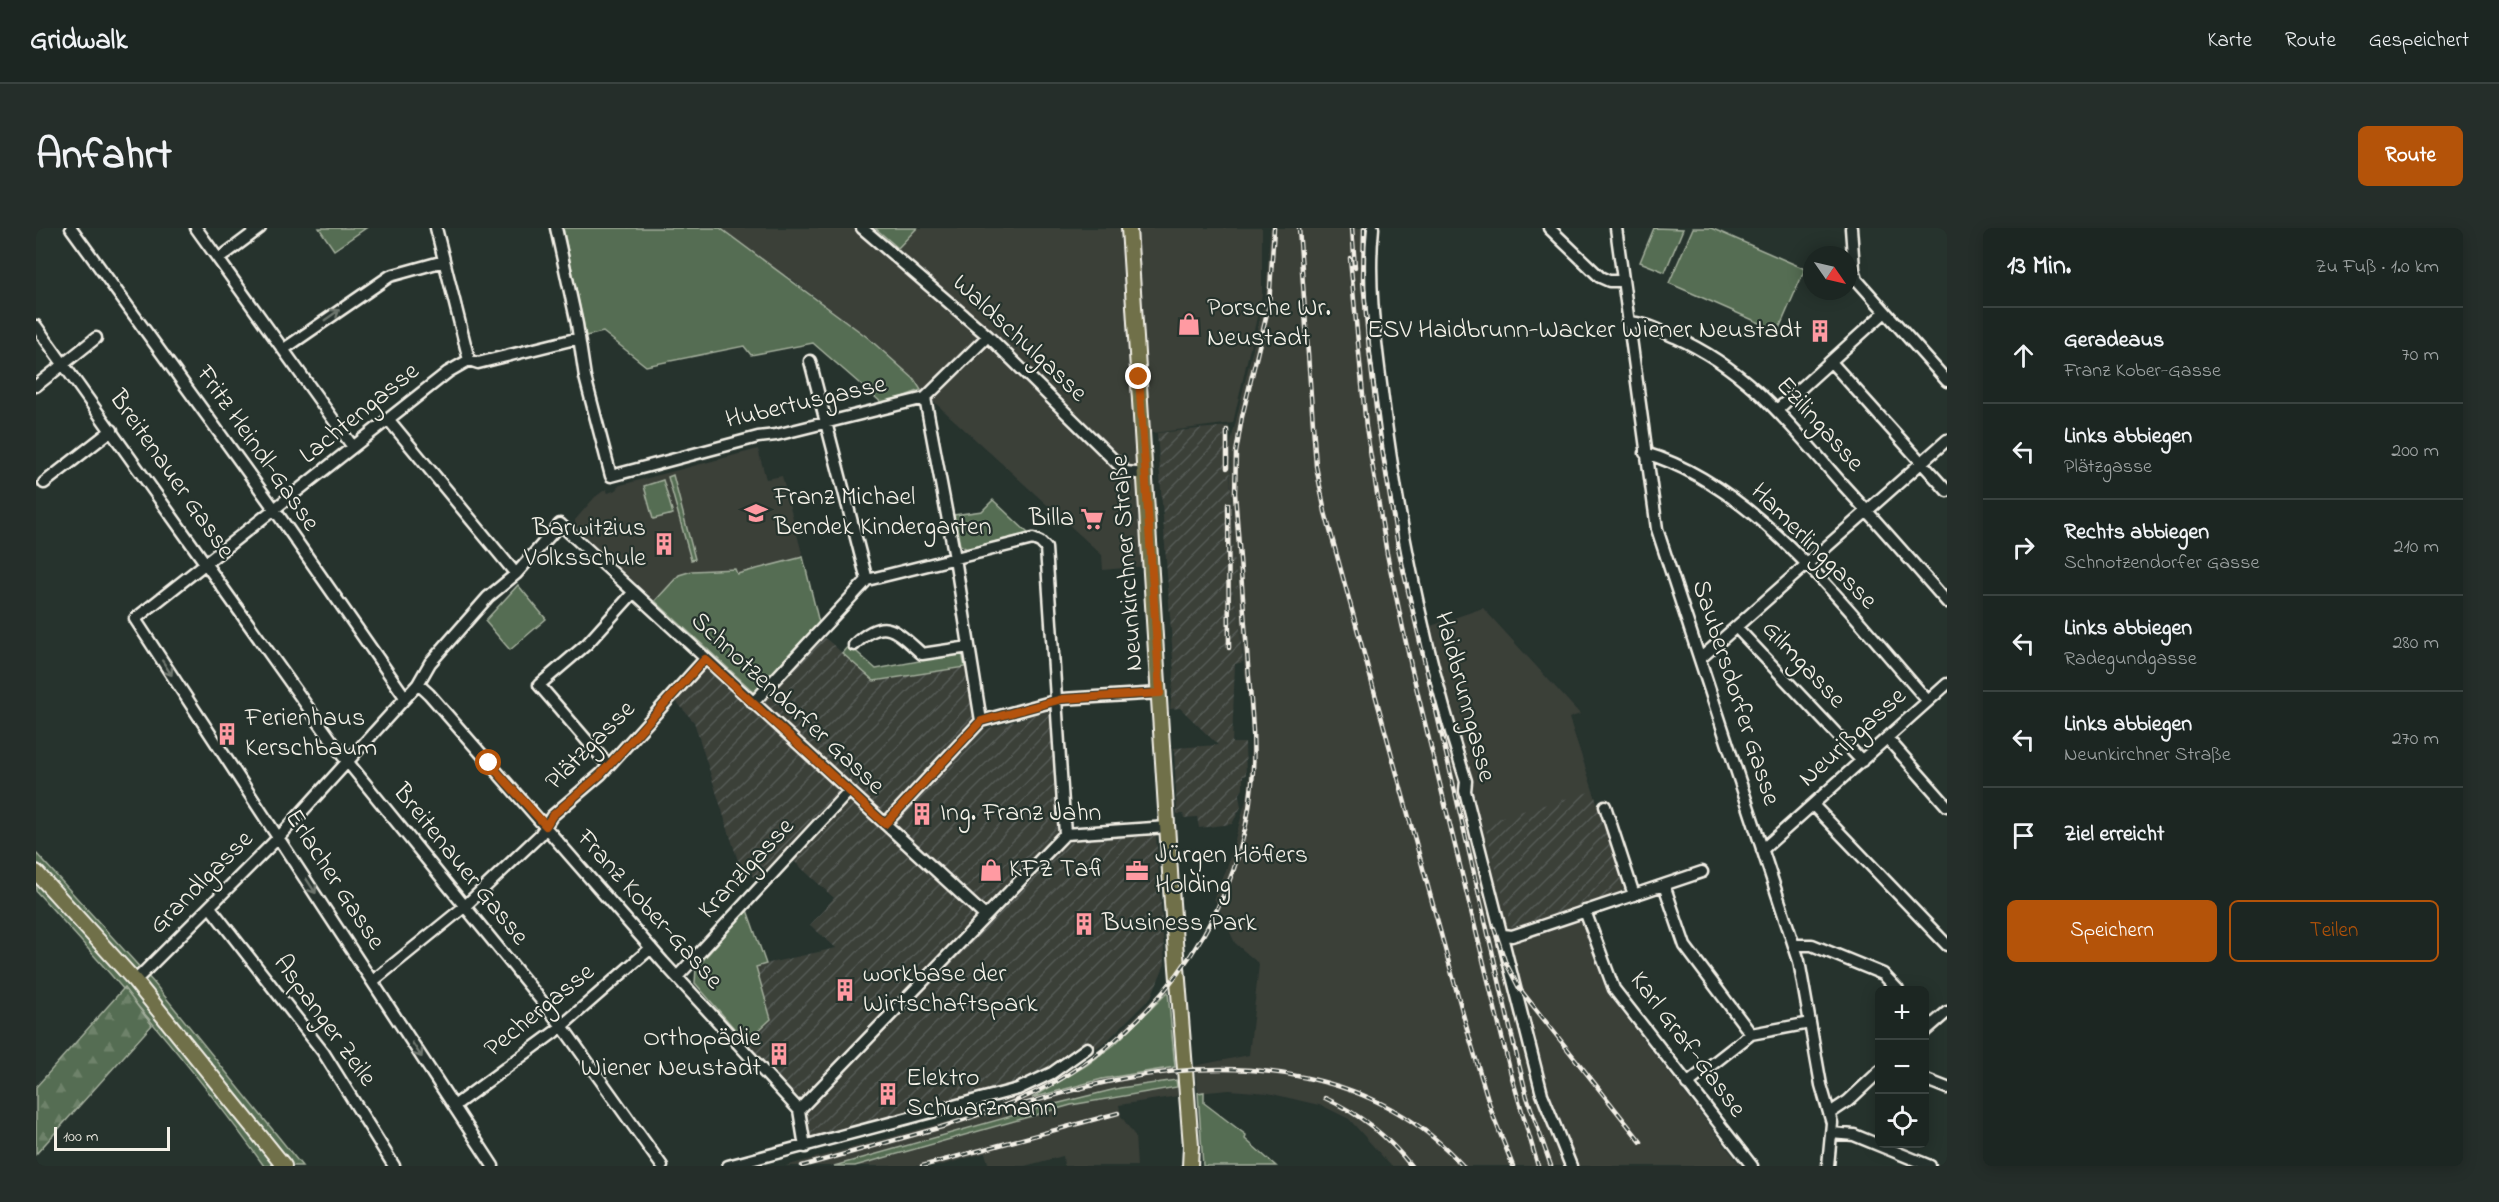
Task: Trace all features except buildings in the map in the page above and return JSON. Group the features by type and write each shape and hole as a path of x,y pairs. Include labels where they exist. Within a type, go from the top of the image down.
{"main road":[{"name":"Neunkirchner Straße","path":"1129,228 1191,1146 1190,1166"},
{"path":"36,872 135,981 284,1166"},
{"name":"Neunkirchner Straße","path":"1191,1146 1195,1166"}],"street":[{"name":"Fritz Heindl-Gasse","path":"71,228 405,697"},
{"path":"196,228 220,258 353,447"},
{"path":"220,258 260,228"},
{"path":"436,228 469,360"},
{"path":"556,228 579,338"},
{"name":"Waldschulgasse","path":"862,228 988,336 1126,472 1146,474"},
{"name":"Haidbrunngasse","path":"1372,228 1371,276 1378,361 1401,521 1417,604 1466,781 1465,791 1542,1094 1571,1166"},
{"path":"1549,228 1600,277 1608,281 1621,281"},
{"name":"Saubersdorfer Gasse","path":"1616,228 1621,281 1657,529 1794,945 1821,1085 1830,1113 1828,1166"},
{"path":"1851,228 1857,280 1947,381"},
{"path":"284,349 390,276 444,261"},
{"path":"1777,410 1885,312"},
{"name":"Ezilingasse","path":"1628,322 1661,331 1719,360 1756,389 1947,602"},
{"name":"Breitenauer Gasse","path":"36,326 347,761 562,1026 662,1166"},
{"name":"Hubertusgasse","path":"579,338 585,377 611,476 925,398 988,336"},
{"path":"36,386 96,338"},
{"name":"Lachtengasse","path":"135,620 448,372 469,360 478,363 579,338"},
{"path":"810,361 867,580"},
{"path":"1831,362 1947,491"},
{"path":"925,398 955,558 981,721"},
{"path":"347,761 418,684 430,663 488,597 516,574 388,419"},
{"path":"44,483 112,430"},
{"path":"1701,658 1947,440"},
{"name":"Hamerlinggasse","path":"1645,453 1673,461 1724,490 1806,565 1928,701"},
{"name":"Schnotzendorfer Gasse","path":"516,574 560,524 985,916"},
{"path":"753,703 867,580 1033,539 1041,542 1046,548 1065,834"},
{"path":"608,765 539,685 587,644 633,593"},
{"name":"Erlacher Gasse","path":"135,620 493,1166"},
{"name":"Gilmgasse","path":"1736,627 1862,760"},
{"path":"854,645 869,630 881,628 896,631 922,654 969,647"},
{"name":"Plätzgasse","path":"373,981 464,907 540,836 552,816 608,765 705,659"},
{"name":"Franz Kober-Gasse","path":"418,684 546,826 651,948 799,1110"},
{"name":"Neurißgasse","path":"1762,850 1947,684"},
{"path":"885,824 981,721 1056,700 1160,693"},
{"path":"1887,738 1947,806"},
{"name":"Grandlgasse","path":"135,981 279,837 347,761"},
{"name":"Kranzlgasse","path":"678,976 849,791"},
{"path":"1813,805 1947,945"},
{"path":"1605,806 1634,895"},
{"path":"805,1147 799,1110 1065,834 1168,826"},
{"path":"1503,935 1512,936 1702,872"},
{"path":"1664,885 1685,946 1751,1034"},
{"name":"Aspanger Zeile","path":"210,907 323,1052 394,1166"},
{"name":"Karl Graf-Gasse","path":"1585,911 1614,989 1752,1166"},
{"path":"1794,945 1812,945 1883,974 1894,986"},
{"name":"Pechergasse","path":"454,1106 562,1026 651,948"},
{"path":"1929,1025 1947,1012"},
{"path":"1687,1084 1751,1034 1810,1023"},
{"path":"728,1166 1018,1089 1053,1073 1088,1048"},
{"path":"1830,1113 1848,1101 1875,1076"},
{"path":"1929,1080 1947,1088"},
{"path":"1831,1133 1854,1135 1930,1166"}],"shaded area":[{"path":"720,228 1262,228 1262,295 1233,423 1145,434 1147,566 1103,570 1102,555 921,390 914,379 867,337"},
{"path":"1270,228 1369,228 1366,279 1379,424 1419,630 1483,608 1580,714 1569,718 1627,893 1576,909 1608,994 1741,1166 1391,1166 1349,1119 1323,1106 1268,1093 1229,1090 1198,1093 1194,1066 1249,1055 1259,964 1235,943 1214,898 1226,871 1248,793 1251,731 1239,618 1232,589 1238,586 1233,556 1230,446 1266,292"},
{"path":"1229,426 1233,556 1238,587 1232,589 1239,618 1243,662 1235,664 1232,743 1245,743 1246,776 1243,776 1243,789 1239,795 1241,807 1232,824 1199,828 1197,817 1184,818 1183,814 1177,814 1174,748 1218,745 1180,708 1170,709 1174,673 1157,433"},
{"path":"758,449 766,479 782,476 803,557 736,575 734,569 692,571 679,575 655,601 575,528 575,520 595,497 606,489 608,493 618,489 617,486"},
{"path":"814,628 874,681 965,667 973,716 983,730 1051,710 1059,822 1072,841 1156,835 1165,964 1151,997 1107,1041 1055,1076 1016,1094 813,1151 804,1113 795,1098 746,1042 771,1019 756,966 836,948 810,925 834,898 784,852 757,881 738,861 694,722 675,700 715,656 755,693"},
{"path":"1593,791 1627,893 1511,927 1484,822"},
{"path":"1165,987 1168,992 1114,1045 1087,1065 1031,1097 1154,1069 1175,1067 1176,1080 1120,1088 1051,1105 834,1166 785,1166 964,1117 1044,1085 1084,1062 1111,1041"},
{"path":"1177,1087 1178,1096 1119,1105 1121,1116 1135,1136 1137,1166 1064,1166 1063,1156 1025,1166 989,1166 985,1153 939,1166 855,1166 1071,1105"}],"green space":[{"path":"319,228 366,228 334,250"},
{"path":"563,228 720,228 867,337 914,379 921,390 883,404 813,343 751,355 744,346 646,366 603,332 586,336"},
{"path":"875,228 917,228 898,248"},
{"path":"1654,228 1683,229 1665,272 1640,262"},
{"path":"1693,228 1711,228 1803,268 1803,274 1778,331 1669,283"},
{"path":"673,475 695,559 691,560 668,477"},
{"path":"663,480 673,514 653,519 644,486"},
{"path":"993,500 1028,533 967,549 960,545 954,515 982,511"},
{"path":"803,557 819,623 755,693 655,601 679,575 692,571 735,569 737,574"},
{"path":"518,585 546,619 510,650 485,621"},
{"path":"849,645 876,669 962,653 965,667 874,681 842,653"},
{"path":"36,853 154,983 302,1166 264,1166 211,1094 154,1025 36,891"},
{"path":"747,910 766,964 756,967 771,1019 746,1042 695,983 696,968"},
{"path":"124,988 152,1025 36,1154 36,1087"},
{"path":"1168,992 1175,1067 1102,1079 1032,1098 1087,1065 1114,1045"},
{"path":"1176,1080 1177,1087 1071,1105 855,1166 834,1166 1051,1105 1120,1088"},
{"path":"1204,1092 1204,1103 1246,1135 1245,1139 1276,1166 1203,1166 1198,1093"}],"railway":[{"path":"941,1127 1001,1107 1045,1088 1097,1054 1132,1025 1164,991 1191,954 1214,915 1232,873 1245,829 1252,783 1253,754 1252,709 1235,493 1236,453 1242,417 1269,305 1274,228"},
{"path":"1299,228 1316,466 1325,512 1469,1036 1492,1113 1513,1166"},
{"path":"1352,228 1355,267"},
{"path":"1364,228 1363,280 1369,349 1378,425 1399,552 1527,1097 1551,1166"},
{"path":"1350,258 1366,427 1387,554 1411,666 1511,1074 1538,1166"},
{"path":"1227,430 1227,468"},
{"path":"1228,504 1229,648"},
{"path":"1494,928 1505,961 1519,988 1641,1142"},
{"path":"1024,1104 1109,1081 1167,1072 1214,1069 1260,1071 1305,1078 1349,1090 1390,1108 1428,1133 1463,1166"},
{"path":"1325,1098 1372,1126 1411,1166"},
{"path":"922,1166 1118,1113"},
{"path":"802,1166 949,1125"}],"place":[{"name":"Porsche Wr. Neustadt","path":"1189,324"},
{"name":"ESV Haidbrunn-Wacker Wiener Neustadt","path":"1820,331"},
{"name":"Franz Michael Bendek Kindergarten","path":"756,513"},
{"name":"Billa","path":"1092,519"},
{"name":"Barwitzius Volksschule","path":"664,544"},
{"name":"Ferienhaus Kerschbaum","path":"227,734"},
{"name":"Ing. Franz Jahn","path":"922,814"},
{"name":"KFZ Tafi","path":"991,870"},
{"name":"Jürgen Höflers Holding","path":"1137,871"},
{"name":"Business Park","path":"1084,924"},
{"name":"workbase der Wirtschaftspark","path":"845,990"},
{"name":"Orthopädie Wiener Neustadt","path":"779,1054"},
{"name":"Elektro Schwarzmann","path":"888,1094"}],"route":[{"path":"489,763 546,826 552,816 601,774 705,659 885,824 981,721 1062,699 1160,693 1139,377"}]}
